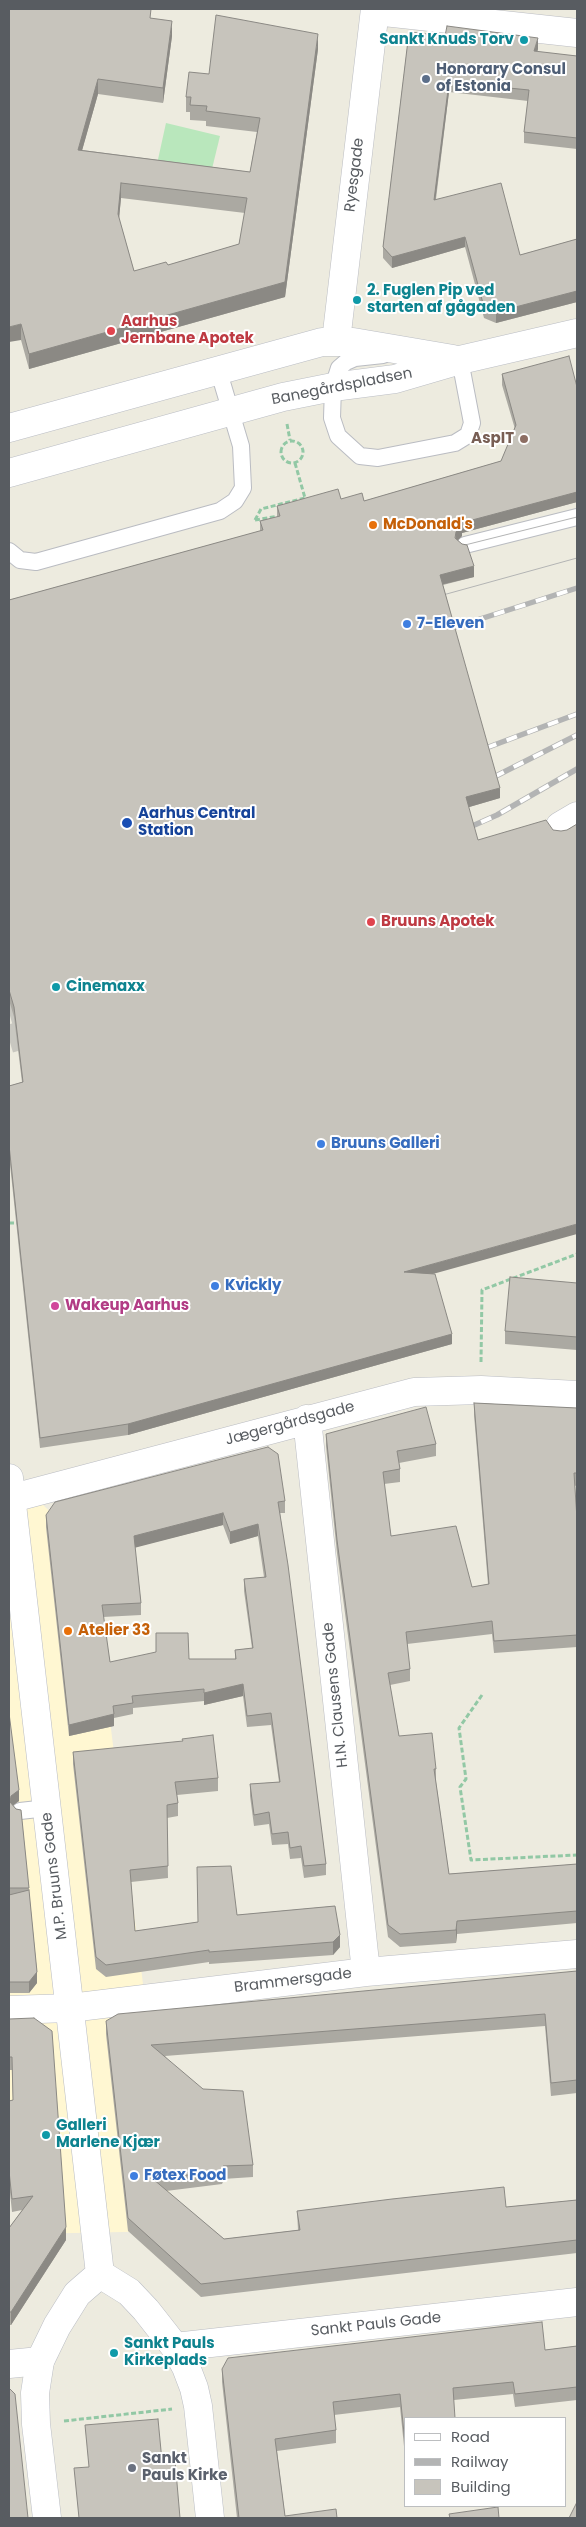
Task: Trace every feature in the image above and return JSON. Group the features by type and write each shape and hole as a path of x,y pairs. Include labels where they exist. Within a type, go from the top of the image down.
{"street":[{"path":"375,10 577,32"},
{"name":"Ryesgade","path":"336,341 375,10"},
{"path":"460,360 577,332"},
{"name":"Banegårdspladsen","path":"9,428 308,345 336,341 460,360"},
{"name":"Banegårdspladsen","path":"9,473 230,412 333,387 395,380 460,360"},
{"name":"Jægergårdsgade","path":"10,1492 414,1392 481,1390 577,1395"},
{"name":"H.N. Clausens Gade","path":"306,1419 366,1972"},
{"name":"M.P. Bruuns Gade","path":"10,1492 100,2274"},
{"name":"Brammersgade","path":"9,2010 70,2008 366,1972 577,1954"},
{"path":"46,2518 36,2424 35,2393 40,2361 57,2326 77,2294 100,2274 129,2292 175,2346 194,2388 198,2406 210,2518"},
{"name":"Sankt Pauls Gade","path":"175,2346 577,2302"},
{"path":"9,2364 40,2361"}],"lane":[{"path":"409,351 355,358 339,368 333,387 332,418 338,436 360,456 378,458 455,443 468,435 472,423 460,360"},
{"path":"9,551 20,560 36,562 220,511 235,501 243,488 244,472 241,446 218,369"},
{"path":"465,545 577,517"},
{"path":"20,1811 47,1808"}],"path":[{"path":"290,440 298,442 303,447 302,458 295,463 285,461 281,454 284,444 290,440"},
{"path":"295,463 306,503"},
{"path":"282,515 255,520 261,509 305,498"},
{"path":"286,504 287,508"},
{"path":"9,1223 17,1223"},
{"path":"481,1390 482,1290 577,1254"},
{"path":"482,1695 458,1728 466,1778 460,1787 471,1860 577,1855"},
{"path":"36,2424 198,2406"}],"shaded area":[{"path":"9,1474 88,1546 174,2231 24,2234 9,2104"}],"green space":[{"path":"166,123 220,136 210,177 157,164"}],"building":[{"path":"9,9 151,9 150,18 172,21 163,88 98,79 78,150 250,172 260,118 206,111 207,106 190,105 191,97 186,97 189,72 209,74 216,15 318,34 285,282 29,354 21,324 9,327","holes":["121,183 247,198 239,244 168,265 166,262 134,271 118,214"]},
{"path":"447,26 538,38 534,51 577,56 577,138 524,132 529,90 449,82 434,200 501,183 520,255 577,239 577,291 496,312 484,307 465,237 392,257 383,247 409,32 445,36"},
{"path":"569,356 577,387 577,492 461,523 462,525 456,532 455,538 462,544 467,545 474,566 440,575 500,788 466,797 478,840 546,820 553,830 567,830 577,824 577,1224 404,1272 435,1274 452,1334 128,1424 40,1438 9,1145 9,1086 23,1082 14,1007 9,990 9,600 263,530 260,521 280,516 277,506 338,489 341,499 362,493 364,501 501,461 516,425 502,374"},
{"path":"510,1277 577,1283 577,1337 505,1331"},
{"path":"474,1403 577,1408 577,1473 574,1473 577,1519 577,1635 494,1641 492,1621 406,1632 410,1669 388,1673 399,1736 432,1733 436,1769 434,1769 449,1874 577,1864 577,1911 457,1921 456,1930 400,1934 388,1925 337,1540 326,1434 426,1407 436,1444 397,1451 400,1469 383,1472 391,1536 456,1526 472,1587 489,1584"},
{"path":"268,1447 278,1454 285,1501 278,1502 288,1565 326,1864 304,1866 301,1846 290,1848 288,1832 272,1834 269,1812 254,1815 250,1784 280,1782 271,1713 247,1716 243,1684 204,1693 204,1689 132,1696 133,1703 113,1706 114,1714 69,1725 46,1515 55,1502","holes":["223,1513 230,1532 258,1524 266,1577 244,1579 253,1648 235,1650 236,1659 189,1659 188,1633 156,1633 156,1652 110,1662 102,1605 141,1603 134,1536"]},
{"path":"9,1713 19,1790 11,1796 10,1802 16,1809 21,1810 29,1888 9,1888"},
{"path":"213,1735 218,1778 175,1782 178,1803 167,1805 168,1866 130,1870 135,1931 198,1922 197,1867 231,1866 237,1915 335,1906 340,1935 333,1942 209,1952 209,1950 106,1965 96,1957 73,1752 183,1741 182,1739"},
{"path":"29,1890 37,1972 29,1982 9,1982 9,1895"},
{"path":"577,1971 577,2080 551,2083 545,2014 151,2045 203,2089 243,2091 253,2165 223,2166 222,2171 153,2179 224,2239 300,2230 297,2211 504,2187 506,2207 577,2200 577,2240 201,2284 128,2218 106,2021 118,2014"},
{"path":"34,2018 52,2031 66,2227 11,2312 9,2312 9,2228 33,2196 12,2199 9,2171 9,2101 13,2100 12,2057 9,2057 9,2019"},
{"path":"542,2322 545,2350 577,2346 577,2387 515,2394 513,2382 453,2388 455,2417 404,2417 404,2433 400,2394 333,2402 336,2430 275,2439 285,2516 336,2509 337,2518 239,2518 222,2369 228,2358"},
{"path":"9,2388 15,2394 28,2518 9,2518"},
{"name":"Sankt Pauls Kirke","path":"158,2419 162,2461 175,2460 180,2518 79,2518 74,2468 89,2467 85,2425"},
{"path":"577,2502 577,2518 569,2518"},
{"path":"498,2507 499,2518 450,2518 449,2514"}],"tunnel":[{"path":"9,1012 49,1001"},
{"path":"9,1039 53,1026"}],"tram line":[{"path":"465,545 577,517"},
{"path":"443,595 577,558"}],"railway":[{"path":"452,628 577,588"},
{"path":"486,748 577,714"},
{"path":"494,777 577,735"},
{"path":"461,831 497,815 577,769"}],"place":[{"name":"Sankt Knuds Torv","path":"524,40"},
{"name":"Honorary Consul of Estonia","path":"426,79"},
{"name":"2. Fuglen Pip ved starten af gågaden","path":"357,300"},
{"name":"Aarhus Jernbane Apotek","path":"111,331"},
{"name":"AspIT","path":"524,439"},
{"name":"McDonald's","path":"373,525"},
{"name":"7-Eleven","path":"407,624"},
{"name":"Aarhus Central Station","path":"127,823"},
{"name":"Bruuns Apotek","path":"371,922"},
{"name":"Cinemaxx","path":"56,987"},
{"name":"Bruuns Galleri","path":"321,1144"},
{"name":"Kvickly","path":"215,1286"},
{"name":"Wakeup Aarhus","path":"55,1306"},
{"name":"Atelier 33","path":"68,1631"},
{"name":"Galleri Marlene Kjær","path":"46,2135"},
{"name":"Føtex Food","path":"134,2176"},
{"name":"Sankt Pauls Kirkeplads","path":"114,2353"},
{"name":"Sankt Pauls Kirke","path":"132,2468"}]}
